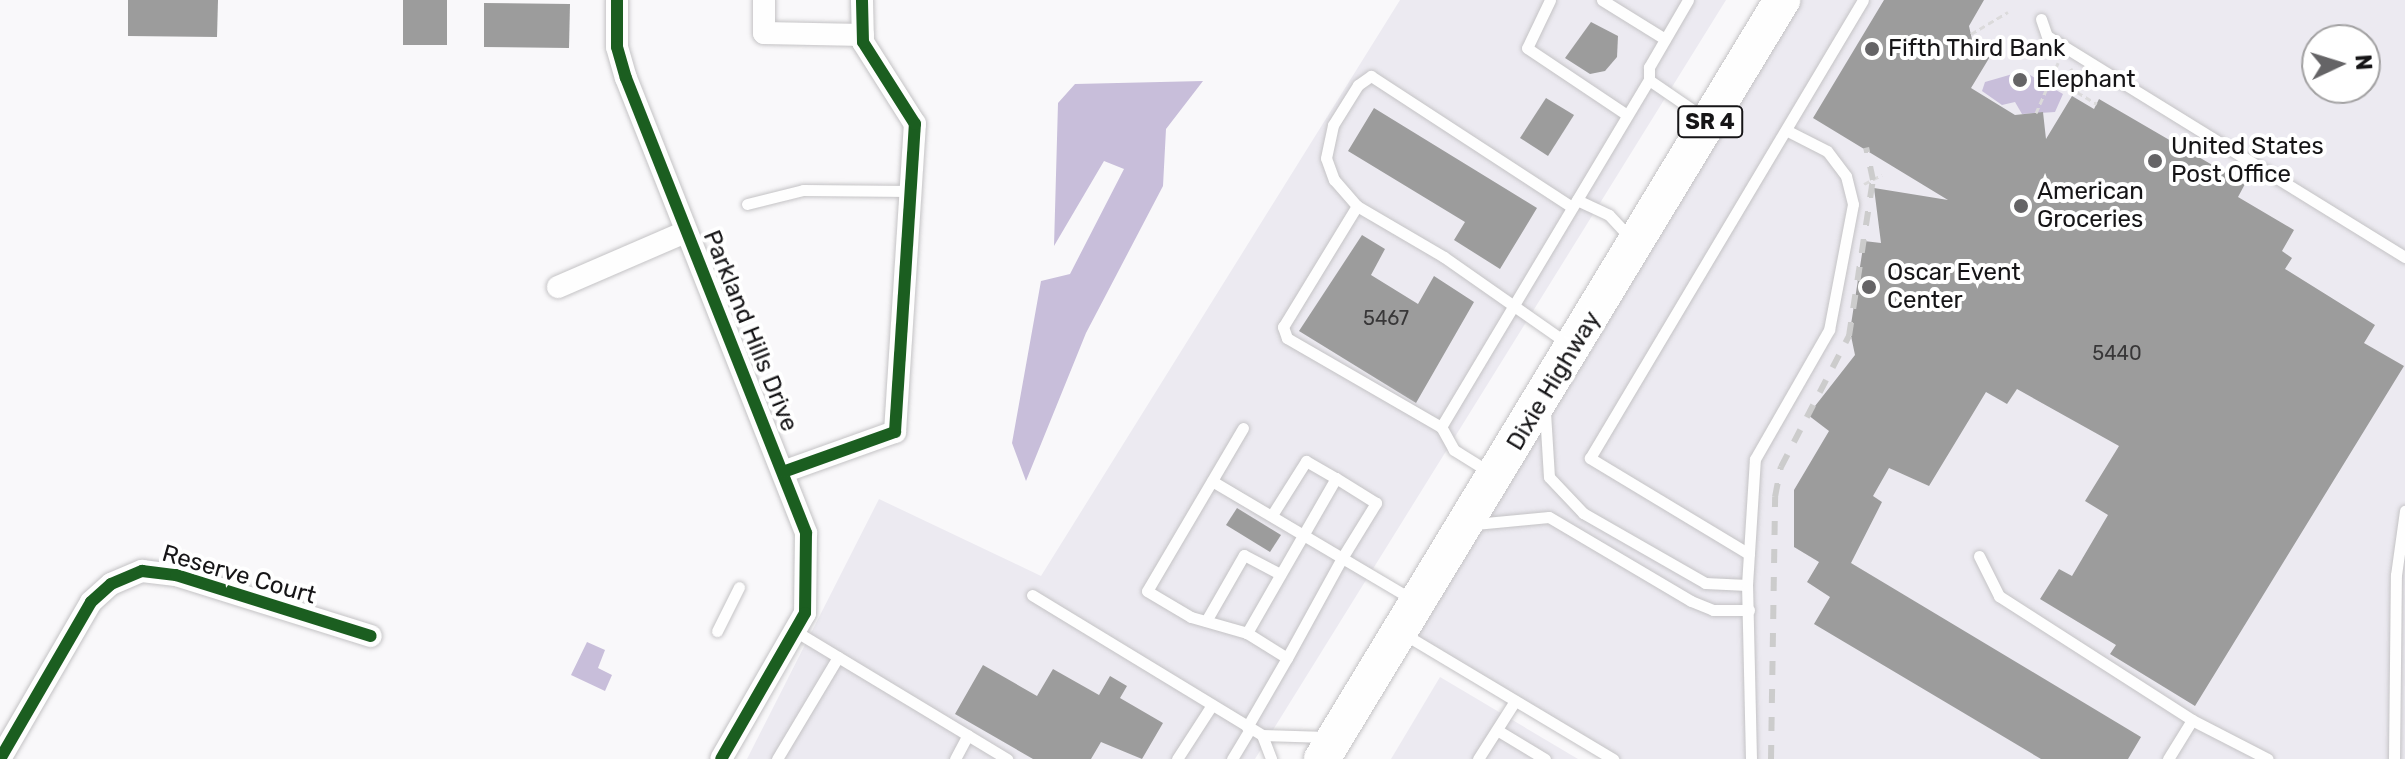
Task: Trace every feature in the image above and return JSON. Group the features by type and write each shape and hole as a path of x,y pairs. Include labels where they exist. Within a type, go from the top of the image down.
{"main road":[{"name":"Dixie Highway","path":"1329,748 1574,348 1624,233 1709,122 1782,0"}],"street":[{"name":"Parkland Hills Drive","path":"617,0 617,47 685,232 806,533 810,569 805,613 721,759"},
{"path":"764,0 764,33 863,35"},
{"path":"783,472 895,432 915,124 863,35 862,0"},
{"path":"558,287 685,232"},
{"name":"Reserve Court","path":"0,759 91,602 111,584 142,571 176,575 371,636"}],"lane":[{"path":"1550,0 1527,48 1627,115"},
{"path":"1602,0 1665,39"},
{"path":"1441,427 1649,80 1665,39 1688,0"},
{"path":"1749,554 1590,458 1863,0"},
{"path":"2041,19 2047,36 2405,257"},
{"path":"1574,348 1512,309 1444,257 1357,206 1334,180 1326,158 1333,125 1358,85 1371,76 1574,203 1609,215 1624,233"},
{"path":"1649,80 1709,122"},
{"path":"1751,759 1747,585 1755,459 1829,330 1853,204 1838,164 1786,130"},
{"path":"747,204 803,190 910,191"},
{"path":"1357,206 1283,327 1287,338 1441,427 1454,450 1496,476"},
{"path":"1547,394 1543,454 1560,493 1672,569 1705,583 1747,585"},
{"path":"1243,428 1147,591 1206,621 1247,633 1287,658"},
{"path":"1232,759 1253,730 1287,658 1376,503 1306,461 1272,515"},
{"path":"1247,633 1336,478"},
{"path":"1212,481 1342,558 1410,618 1515,701 1613,759"},
{"path":"2394,759 2396,575 2405,511"},
{"path":"1467,526 1549,517 1691,601 1713,610 1749,610"},
{"path":"1206,621 1244,555 1280,574"},
{"path":"1979,556 1999,596 2192,720 2268,759"},
{"path":"717,631 739,587"},
{"path":"1032,595 1253,730 1329,748"},
{"path":"795,631 1007,759"},
{"path":"777,759 838,657"},
{"path":"1478,759 1515,701"},
{"path":"1177,759 1212,705"},
{"path":"2168,759 2192,720"},
{"path":"1253,730 1271,759"},
{"path":"1497,730 1545,759"},
{"path":"955,759 968,735"},
{"path":"1587,759 1594,748"}],"path":[{"path":"1971,34 2008,12"},
{"path":"2066,48 2077,92 2097,104"},
{"path":"2036,113 2051,76"},
{"path":"1861,186 1882,175"}],"shaded area":[{"path":"1400,0 1726,0 1255,759 747,759 879,499 1041,576"},
{"path":"1782,0 2405,0 2405,759 1613,759 1401,632"},
{"path":"2023,71 2063,94 2055,112 2022,114 2015,102 2002,105 1982,91 1985,82"},
{"path":"1203,81 1166,129 1163,186 1086,333 1026,481 1012,443 1041,281 1070,274 1124,169 1104,161 1054,246 1058,103 1075,84"},
{"path":"587,642 605,650 598,668 612,675 605,691 571,675"},
{"path":"1440,677 1578,759 1391,759"}],"building":[{"path":"128,0 218,0 217,37 128,36"},
{"path":"403,0 447,0 447,45 403,45"},
{"path":"1884,0 1984,0 1969,26 1973,44 1991,55 1971,88 2015,115 2043,112 2046,139 2072,96 2094,109 2099,99 2245,184 2238,197 2294,230 2282,251 2292,258 2285,269 2375,325 2364,343 2404,366 2195,706 2110,654 2116,645 2040,599 2059,569 2072,576 2108,515 2085,501 2119,446 2017,389 2007,404 1986,392 1929,486 1889,468 1873,496 1882,502 1851,563 2141,737 2128,759 2041,759 1814,624 1830,597 1807,582 1819,562 1794,547 1794,490 1829,431 1808,415 1855,355 1850,331 1864,241 1881,243 1874,188 1948,200 1813,118"},
{"path":"484,3 570,4 569,48 484,47"},
{"path":"1591,22 1618,36 1617,57 1605,71 1590,74 1565,58"},
{"path":"1546,98 1574,115 1548,156 1520,138"},
{"path":"1374,108 1537,208 1500,269 1454,240 1465,222 1348,151"},
{"path":"1362,235 1385,249 1371,275 1418,304 1434,276 1474,302 1416,403 1299,331"},
{"path":"1237,508 1281,535 1270,552 1226,525"},
{"path":"983,665 1037,696 1053,669 1099,695 1110,676 1127,686 1120,698 1163,723 1142,759 1101,742 1091,759 1033,759 955,714"}],"railway":[{"path":"1771,759 1775,497 1781,467 1849,336 1873,180 1866,148"}],"cycle path":[{"path":"617,0 617,47 626,78 806,533 805,613 721,759"},
{"path":"783,472 895,432 915,124 863,42 862,0"},
{"path":"0,759 91,602 111,584 142,571 176,575 371,636"}],"place":[{"name":"Fifth Third Bank","path":"1872,49"},
{"name":"Elephant","path":"2020,80"},
{"name":"United States Post Office","path":"2155,161"},
{"name":"American Groceries","path":"2021,206"},
{"name":"Oscar Event Center","path":"1869,287"}]}
